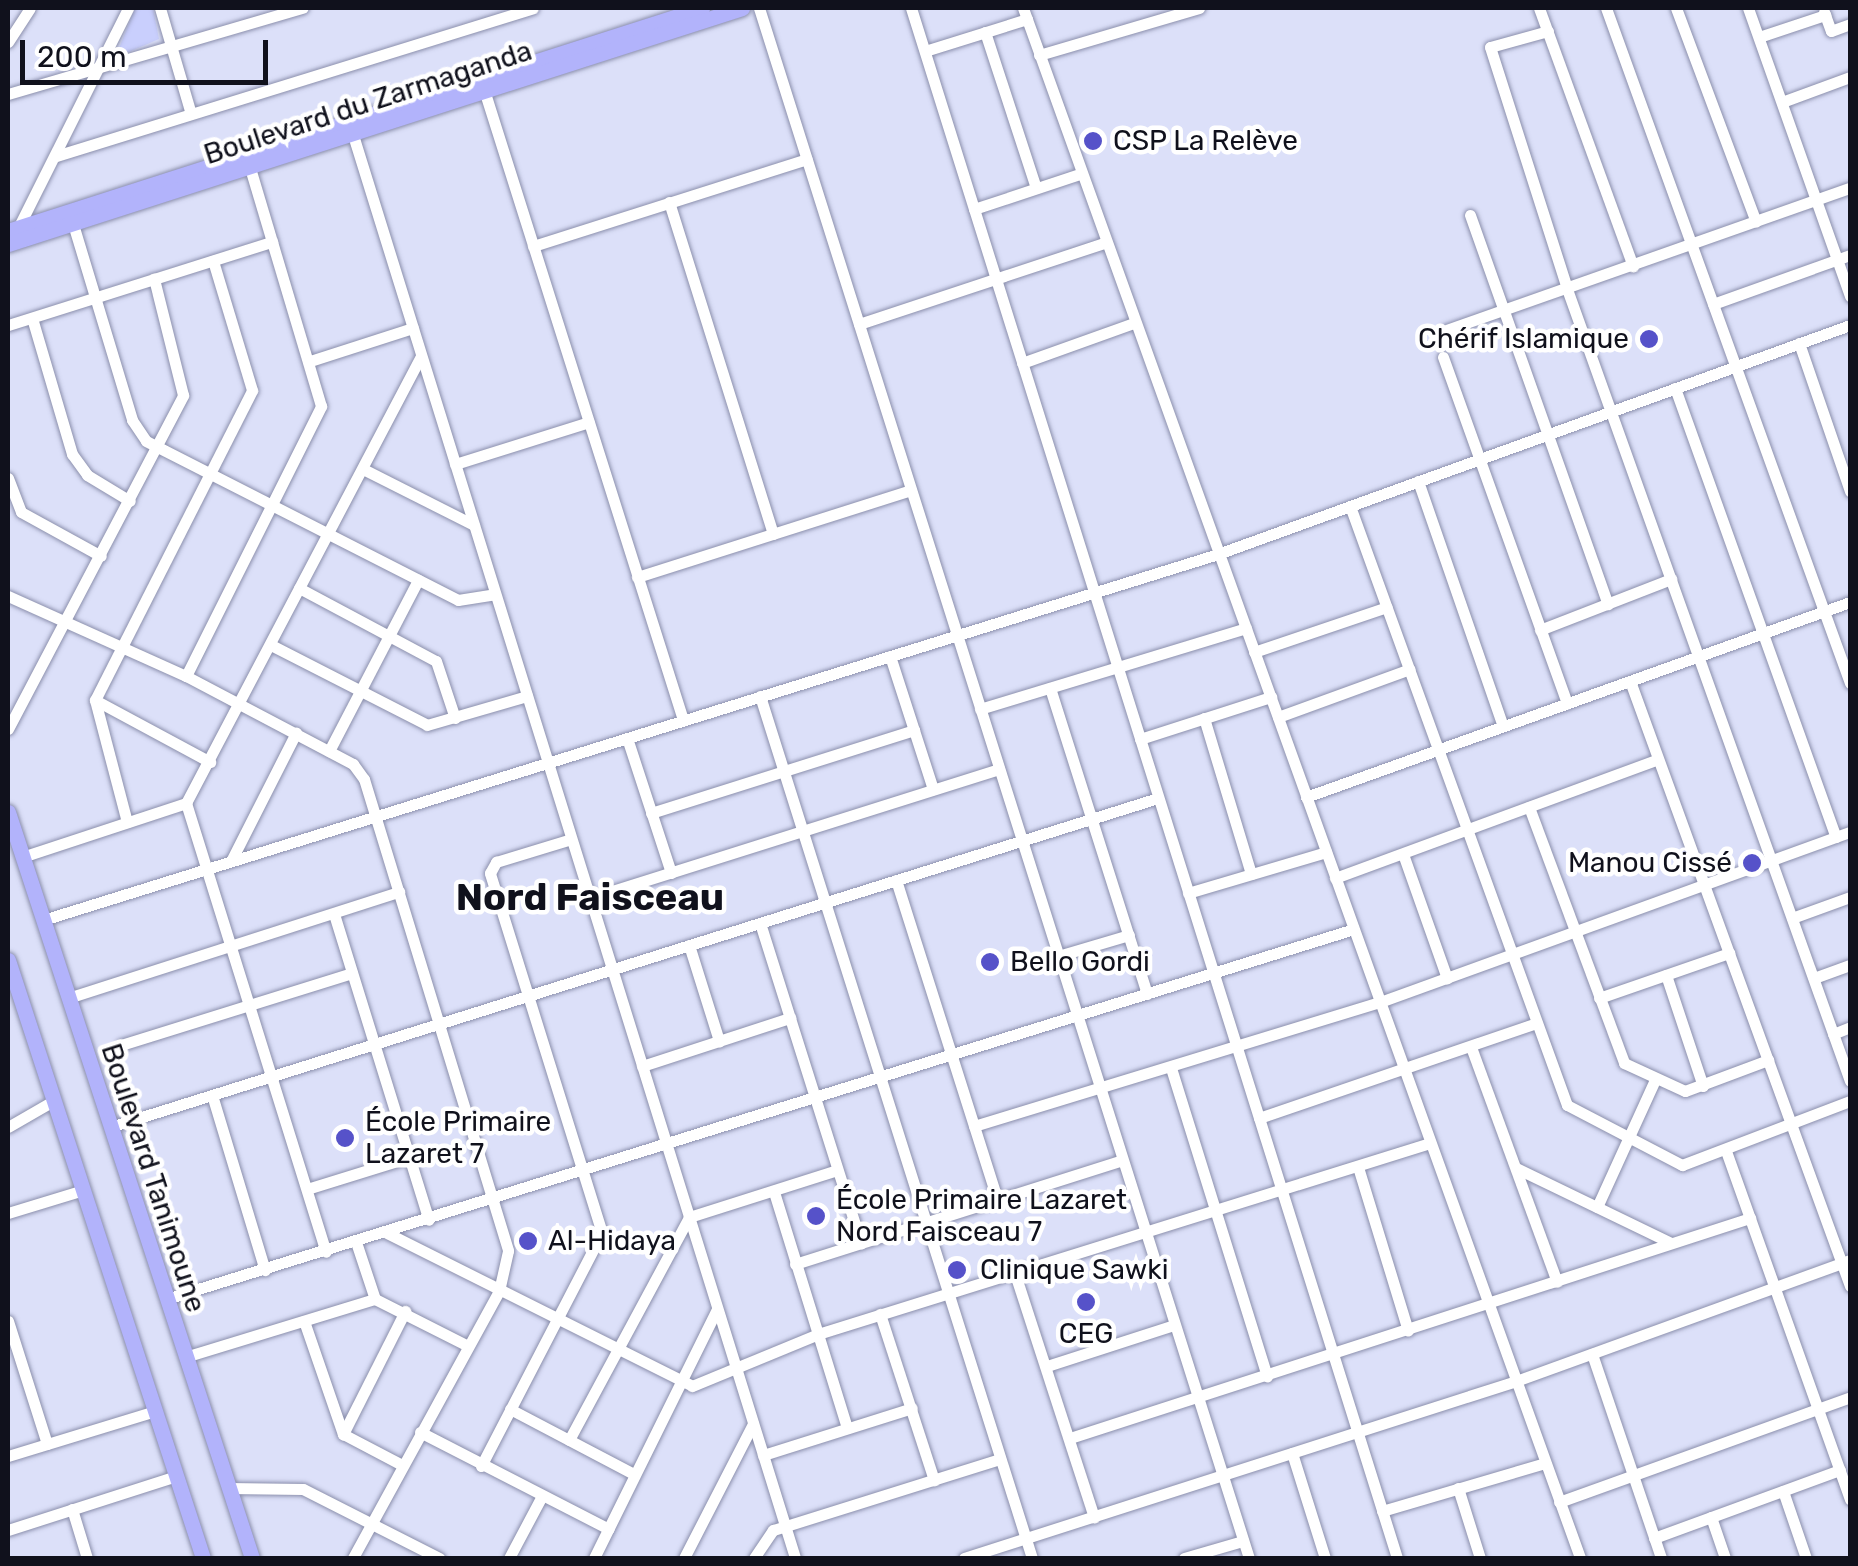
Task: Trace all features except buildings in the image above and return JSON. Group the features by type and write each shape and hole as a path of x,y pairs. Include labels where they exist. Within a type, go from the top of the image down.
{"main road":[{"name":"Boulevard du Zarmaganda","path":"11,236 702,8"},
{"name":"Boulevard du Zarmaganda","path":"11,236 72,224 742,8"},
{"name":"Boulevard Tanimoune","path":"8,812 252,1558"},
{"path":"8,965 204,1558"}],"street":[{"path":"8,42 30,8"},
{"path":"11,236 56,156 125,8"},
{"path":"160,8 190,114"},
{"path":"244,8 246,24"},
{"path":"8,94 96,72 303,8"},
{"path":"56,156 532,8"},
{"path":"759,8 1248,1558"},
{"path":"911,8 1397,1558"},
{"path":"1039,55 1200,8"},
{"path":"1539,8 1634,266"},
{"path":"1606,8 1850,683"},
{"path":"1676,8 1756,222"},
{"path":"1748,8 1816,200 1844,258 1850,296"},
{"path":"1759,37 1824,11 1831,31 1850,24"},
{"path":"924,51 985,32 1025,13 1132,324 1219,553 1580,1558"},
{"path":"1548,31 1490,47 1567,289 1850,1081"},
{"path":"985,32 1036,188"},
{"path":"1782,102 1850,77"},
{"path":"485,93 682,720"},
{"path":"352,135 795,1558"},
{"path":"533,246 807,159"},
{"path":"186,676 321,406 250,168"},
{"path":"974,208 1080,174"},
{"path":"1446,330 1850,188"},
{"path":"669,202 774,534"},
{"path":"1470,216 1608,604"},
{"path":"72,224 137,432 458,600 495,594"},
{"path":"8,326 272,242"},
{"path":"859,324 1104,243"},
{"path":"1713,304 1844,258"},
{"path":"127,822 95,700 214,473 252,390 213,261"},
{"path":"8,729 130,501 185,388 154,279"},
{"path":"32,318 72,454 87,475 130,501"},
{"path":"1022,363 1132,324"},
{"path":"42,920 1219,553 1850,325"},
{"path":"310,361 413,328"},
{"path":"1799,343 1850,491"},
{"path":"22,857 186,803 421,356"},
{"path":"1443,357 1568,703"},
{"path":"1675,388 1836,837"},
{"path":"455,464 589,422"},
{"path":"363,469 474,525"},
{"path":"8,478 20,512 100,556"},
{"path":"1418,482 1503,726"},
{"path":"638,577 911,490"},
{"path":"1350,506 1567,1105 1628,1143 1682,1165 1850,1100"},
{"path":"1540,630 1671,579"},
{"path":"329,750 418,580"},
{"path":"299,588 436,661 455,718"},
{"path":"8,596 68,616 329,750 360,770 496,1198 508,1250 499,1291 353,1558"},
{"path":"1306,797 1850,602"},
{"path":"1254,652 1387,608"},
{"path":"980,709 1246,628"},
{"path":"271,645 420,722 455,718 527,696"},
{"path":"890,656 933,789"},
{"path":"1278,717 1410,668"},
{"path":"1630,681 1846,1262 1850,1286"},
{"path":"1050,688 1147,994"},
{"path":"760,696 1032,1558"},
{"path":"1140,739 1270,697"},
{"path":"95,700 210,762"},
{"path":"1204,718 1251,874"},
{"path":"651,813 914,730"},
{"path":"232,861 296,734"},
{"path":"627,738 670,873"},
{"path":"1335,878 1658,759"},
{"path":"590,898 999,768"},
{"path":"110,1127 1158,798"},
{"path":"186,803 326,1252"},
{"path":"1529,806 1624,1063 1685,1091 1768,1060"},
{"path":"974,1126 1380,1002 1850,832"},
{"path":"481,1466 602,1232 492,866 571,838"},
{"path":"1188,893 1326,852"},
{"path":"1402,854 1447,978"},
{"path":"896,880 997,1199"},
{"path":"68,998 399,892"},
{"path":"1792,918 1850,897"},
{"path":"334,914 430,1220"},
{"path":"760,922 861,1243"},
{"path":"166,1299 430,1220 666,1142 1354,929"},
{"path":"1058,956 1129,935"},
{"path":"689,945 720,1041"},
{"path":"1600,998 1729,953"},
{"path":"1814,978 1850,965"},
{"path":"121,1045 352,973"},
{"path":"1666,975 1703,1086"},
{"path":"642,1066 790,1018"},
{"path":"1259,1118 1404,1072 1536,1023"},
{"path":"1834,1034 1850,1028"},
{"path":"1471,1047 1557,1282"},
{"path":"1171,1068 1267,1376"},
{"path":"1597,1207 1656,1080"},
{"path":"212,1095 266,1270"},
{"path":"8,1127 53,1101"},
{"path":"387,1233 675,1383 692,1386 818,1334 1430,1142"},
{"path":"1726,1151 1850,1500"},
{"path":"307,1189 410,1157"},
{"path":"795,1264 1122,1160"},
{"path":"1358,1167 1408,1332"},
{"path":"1516,1168 1670,1243"},
{"path":"569,1440 689,1217 838,1170"},
{"path":"8,1212 83,1190"},
{"path":"774,1192 847,1428"},
{"path":"1070,1438 1489,1306 1750,1218"},
{"path":"356,1242 376,1298"},
{"path":"964,1558 1516,1382 1846,1262"},
{"path":"1015,1274 1094,1517"},
{"path":"185,1358 376,1298 468,1346"},
{"path":"594,1558 675,1383 717,1309"},
{"path":"343,1434 405,1312"},
{"path":"880,1314 934,1480"},
{"path":"8,1321 47,1444"},
{"path":"304,1321 343,1434 402,1465"},
{"path":"1047,1366 1174,1325"},
{"path":"1592,1354 1662,1558"},
{"path":"1560,1502 1850,1397"},
{"path":"763,1455 912,1408"},
{"path":"510,1409 634,1474"},
{"path":"8,1456 155,1411"},
{"path":"684,1558 753,1424"},
{"path":"420,1432 608,1529"},
{"path":"1292,1453 1324,1558"},
{"path":"754,1558 764,1537 785,1526 1000,1459"},
{"path":"1382,1511 1546,1464"},
{"path":"1654,1538 1840,1470"},
{"path":"8,1530 176,1476"},
{"path":"228,1488 304,1489 439,1558"},
{"path":"1458,1488 1480,1558"},
{"path":"1783,1491 1806,1558"},
{"path":"509,1558 542,1496"},
{"path":"72,1509 88,1558"},
{"path":"1711,1517 1725,1558"},
{"path":"1184,1558 1243,1541"}],"shaded area":[{"path":"135,8 153,8 159,39 115,58"}],"place":[{"name":"CSP La Relève","path":"1093,141"},
{"name":"Chérif Islamique","path":"1649,339"},
{"name":"Manou Cissé","path":"1752,863"},
{"name":"Bello Gordi","path":"990,962"},
{"name":"École Primaire Lazaret 7","path":"345,1138"},
{"name":"École Primaire Lazaret Nord Faisceau 7","path":"816,1216"},
{"name":"Al-Hidaya","path":"528,1241"},
{"name":"Clinique Sawki","path":"957,1270"},
{"name":"CEG","path":"1086,1302"}],"district":[{"name":"Nord Faisceau","path":"590,898"}]}
